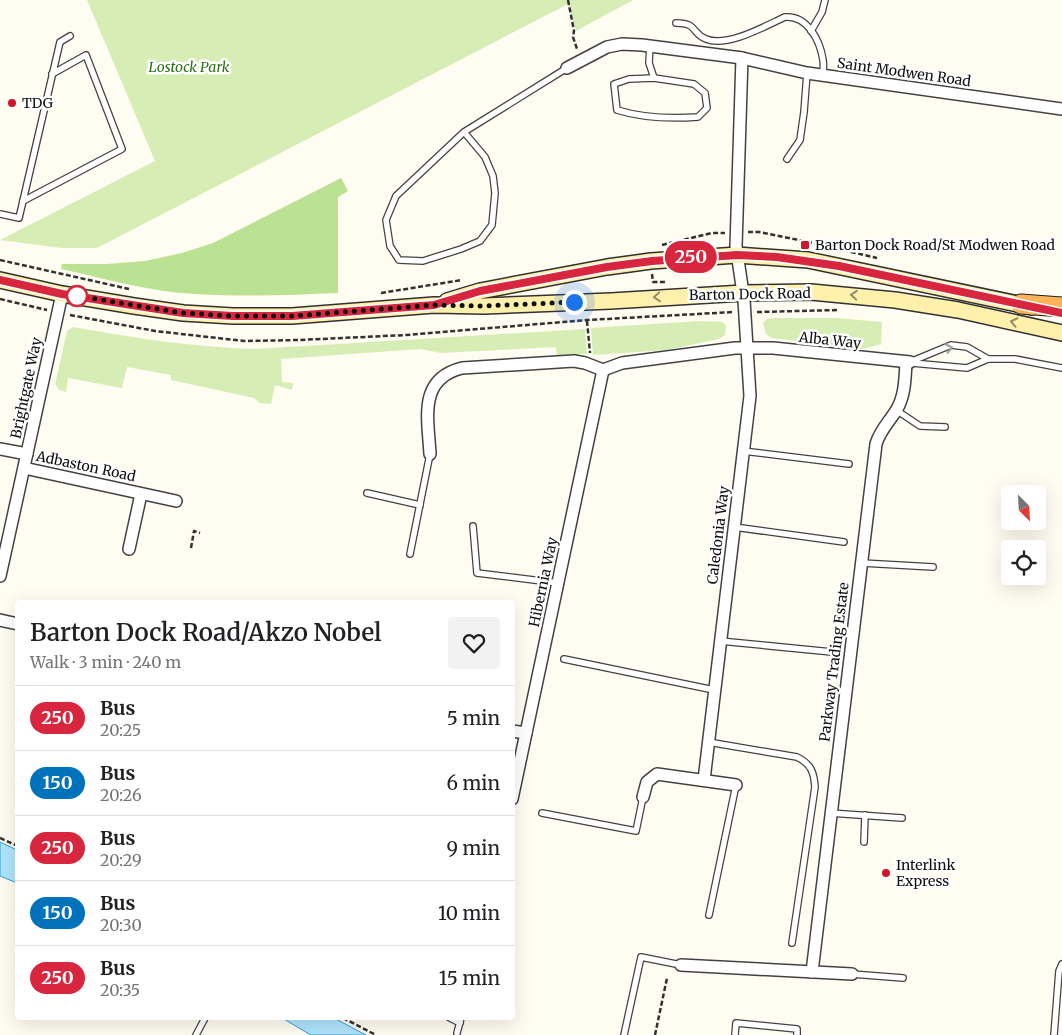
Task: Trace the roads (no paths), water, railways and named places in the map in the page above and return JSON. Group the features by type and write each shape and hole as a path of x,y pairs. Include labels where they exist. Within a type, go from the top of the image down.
{"highway":[{"path":"1021,304 1062,307"}],"main road":[{"name":"Barton Dock Road","path":"434,305 480,291 607,267 652,261 737,255 808,260 1062,313"},
{"name":"Barton Dock Road","path":"0,280 62,294 173,312 233,316 292,316 434,305 484,306 611,301 670,296 811,292 895,300 958,310 1062,333"}],"street":[{"name":"Saint Modwen Road","path":"567,68 607,47 622,44 650,46 742,58 823,76 1062,109"},
{"path":"742,58 736,246 742,293"},
{"name":"Caledonia Way","path":"704,780 750,387 742,293"},
{"name":"Brightgate Way","path":"0,576 62,294"},
{"path":"430,454 428,398 438,380 450,371 467,367 561,361 585,363 603,370 622,363 747,348"},
{"name":"Alba Way","path":"747,348 773,348 908,362"},
{"name":"Parkway Trading Estate","path":"812,972 876,444 881,431 896,410 904,391 908,362"},
{"name":"Hibernia Way","path":"515,785 603,370"},
{"path":"0,449 27,454"},
{"name":"Adbaston Road","path":"24,468 176,501"},
{"name":"Adbaston Road","path":"129,549 141,494"},
{"path":"0,620 15,623"},
{"path":"515,731 526,734"},
{"path":"643,797 647,782 657,774 736,785"},
{"path":"681,965 852,974"}],"lane":[{"path":"811,31 822,12 825,0"},
{"path":"676,23 691,25 705,39 722,41 735,39 784,17 793,16 803,20 819,44 824,61 823,76"},
{"path":"0,214 19,218 60,42 70,36"},
{"path":"650,46 649,63 654,78"},
{"path":"23,202 122,149 86,55 52,74"},
{"path":"464,132 485,157 493,176 495,193 492,225 480,240 461,249 423,261 399,260 390,246 386,220 396,196 464,132 567,68"},
{"path":"786,159 800,140 807,73"},
{"path":"654,78 694,84 705,93 707,108 698,117 678,118 635,115 617,110 614,84 629,79 654,78"},
{"path":"908,362 950,345 967,347 988,359"},
{"path":"908,362 967,368 988,359 1015,360 1062,368"},
{"path":"896,410 920,426 945,427"},
{"path":"744,451 849,464"},
{"path":"410,554 430,454"},
{"path":"367,493 420,505"},
{"path":"473,526 477,574 558,582"},
{"path":"734,528 844,542"},
{"path":"862,562 933,567"},
{"path":"720,641 832,652"},
{"path":"564,659 714,690"},
{"path":"708,742 797,757 812,768 815,776 815,787 792,943"},
{"path":"709,915 736,785"},
{"path":"542,813 636,831 643,797"},
{"path":"830,813 902,818"},
{"path":"864,842 865,815"},
{"path":"624,1035 641,957 681,965"},
{"path":"1054,1035 1059,971 1062,964"},
{"path":"852,974 903,978"},
{"path":"196,1035 203,1020"},
{"path":"457,1033 460,1020"},
{"path":"735,1035 736,1024 797,1029 797,1035"}],"water":[{"path":"0,842 15,849 15,882 0,876"},
{"path":"285,1020 338,1020 366,1035 311,1035"}],"place":[{"name":"TDG","path":"12,103"},
{"name":"Barton Dock Road/St Modwen Road","path":"805,245"},
{"name":"Interlink Express","path":"886,873"}],"park label":[{"name":"Lostock Park","path":"189,67"}]}
